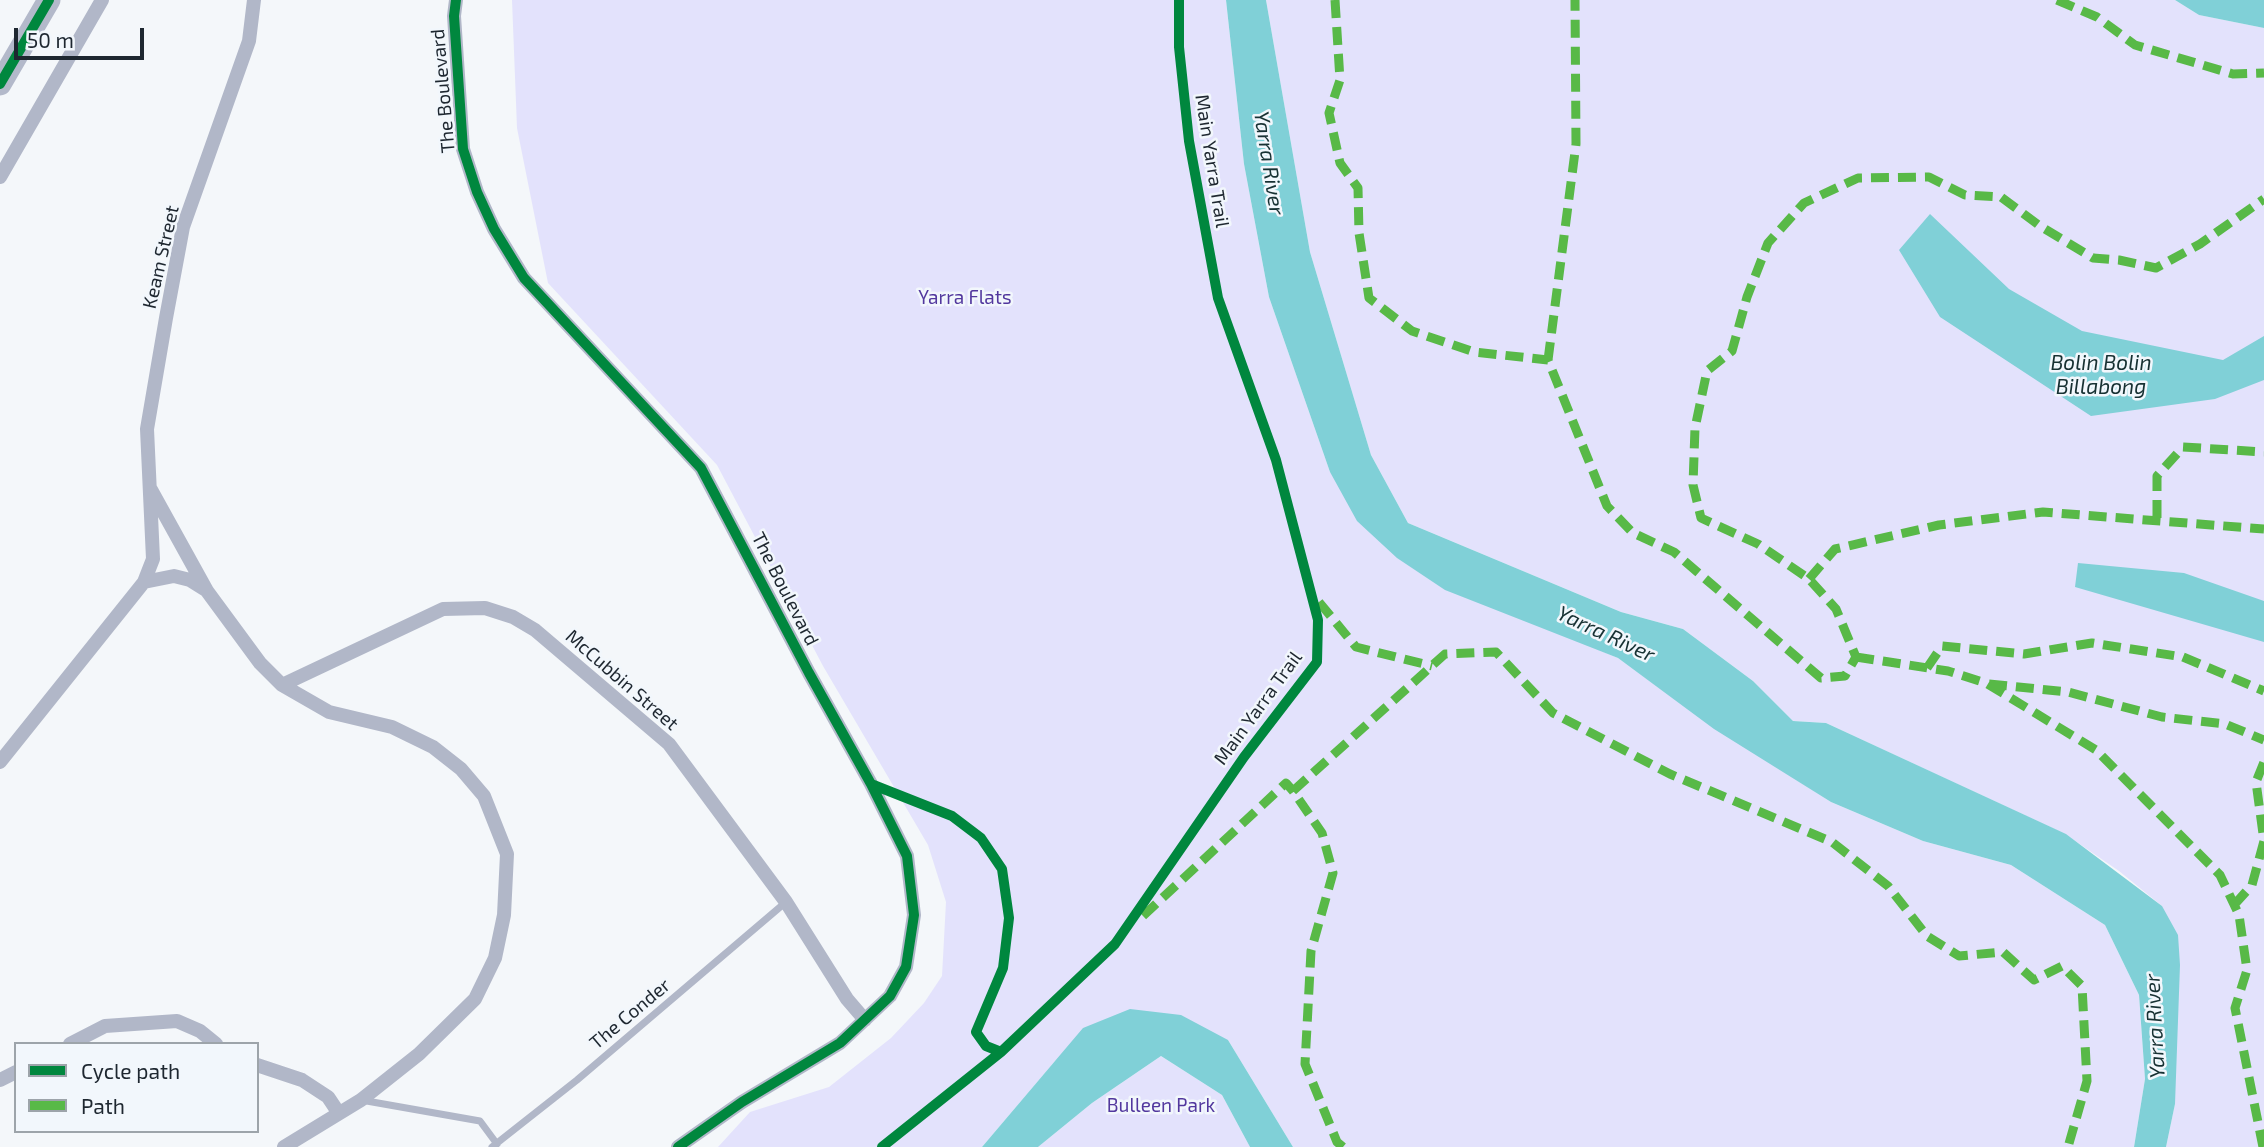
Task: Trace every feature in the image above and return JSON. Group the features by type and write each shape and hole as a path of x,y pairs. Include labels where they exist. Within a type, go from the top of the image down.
{"main road":[{"path":"0,84 49,0"}],"street":[{"path":"0,177 102,0"},
{"name":"Keam Street","path":"0,762 144,582 153,559 148,429 183,227 250,41 254,0"},
{"name":"The Boulevard","path":"456,0 454,16 463,149 477,192 494,229 524,278 701,468 809,673 872,784 907,856 914,915 906,967 890,996 840,1043 742,1102 678,1147"},
{"name":"Keam Street","path":"150,488 207,591 260,663 282,685 329,712 392,727 433,747 461,769 484,796 507,854 504,915 495,958 475,999 419,1054 361,1100 284,1147"},
{"path":"144,582 174,576 190,580 207,591"},
{"name":"McCubbin Street","path":"282,685 443,609 485,608 513,617 535,630 669,744 786,902 847,999 865,1020"},
{"path":"74,1042 105,1026 177,1021 200,1031 214,1042"},
{"path":"259,1066 302,1080 328,1097 338,1112"}],"lane":[{"name":"The Conder","path":"494,1145 577,1080 786,902"},
{"path":"361,1100 480,1121 494,1145"}],"green space":[{"name":"Yarra Flats","path":"512,0 1226,0 1244,164 1269,297 1330,472 1553,631 1618,658 1718,730 1831,802 1923,841 2011,865 2105,925 2139,995 2145,1079 2134,1147 1293,1147 1228,1040 1056,1060 982,1147 718,1147 750,1112 829,1087 891,1038 924,1003 942,976 946,902 928,845 823,666 717,465 548,283 517,128"},
{"path":"1266,0 2175,0 2199,15 2264,28 2264,1147 2166,1147 2175,1104 2162,906 2119,871 2065,834 1826,723 1793,721 1753,681 1683,629 1621,612 1408,523 1371,455 1310,252"},
{"name":"Bulleen Park","path":"1161,1056 1222,1095 1250,1147 1038,1147 1092,1103"}],"water":[{"name":"Yarra River","path":"1226,0 1266,0 1310,252 1371,455 1408,523 1621,612 1683,629 1753,681 1793,721 1826,723 2066,834 2162,906 2178,935 2180,965 2175,1104 2166,1147 2134,1147 2145,1079 2139,995 2105,925 2011,865 1923,841 1831,802 1714,729 1618,658 1445,590 1397,558 1357,521 1330,472 1269,297 1244,164"},
{"path":"2175,0 2264,0 2264,28 2199,15"},
{"name":"Bolin Bolin Billabong","path":"1930,214 2009,289 2082,331 2223,360 2264,336 2264,380 2215,399 2091,416 1940,317 1899,250"},
{"path":"2078,563 2184,573 2264,601 2264,642 2075,587"},
{"path":"1130,1009 1181,1015 1228,1040 1293,1147 1250,1147 1222,1095 1161,1056 1092,1103 1038,1147 982,1147 1083,1028"}],"marked path":[{"path":"1335,0 1340,80 1329,113 1340,163 1358,188 1359,233 1369,298 1412,331 1474,352 1548,360 1607,506 1633,533 1674,552 1821,678 1845,676 1856,657 1836,609 1809,579 1758,544 1701,518 1693,485 1695,428 1707,371 1732,351 1747,297 1768,243 1804,203 1858,178 1929,177 1965,195 2001,197 2040,226 2093,258 2119,260 2156,268 2200,244 2264,199"},
{"path":"1548,360 1576,144 1575,0"},
{"path":"2057,0 2097,17 2135,45 2233,74 2264,73"},
{"path":"2157,518 2157,476 2183,447 2264,452"},
{"path":"1809,579 1835,549 1939,525 2043,512 2264,529"},
{"path":"1319,602 1356,647 1432,666"},
{"path":"1927,668 1942,646 2024,654 2092,643 2183,657 2264,691"},
{"path":"1293,791 1445,654 1496,652 1553,713 1670,774 1832,842 1888,886 1927,936 1959,956 2003,952 2034,980 2062,966 2082,986 2087,1081 2068,1147"},
{"path":"1856,657 1948,671 1986,683 2096,750 2220,875 2239,915 2247,970 2235,1008 2263,1147"},
{"path":"1989,684 2068,692 2162,717 2225,724 2264,740"},
{"path":"2234,905 2252,885 2264,841 2256,782 2264,762"},
{"path":"1143,916 1286,783 1322,833 1333,873 1311,951 1305,1064 1337,1142 1343,1147"}],"cycle path":[{"path":"0,84 49,0"},
{"path":"456,0 454,16 463,149 477,192 494,229 524,278 701,468 907,856 914,915 906,967 890,996 840,1043 742,1102 678,1147"},
{"name":"Main Yarra Trail","path":"882,1147 1001,1052 1115,944 1244,757 1317,662 1318,620 1276,460 1218,298 1189,141 1179,47 1179,0"},
{"path":"871,784 952,816 981,838 1002,869 1009,918 1003,968 976,1032 986,1046 1001,1052"}]}
